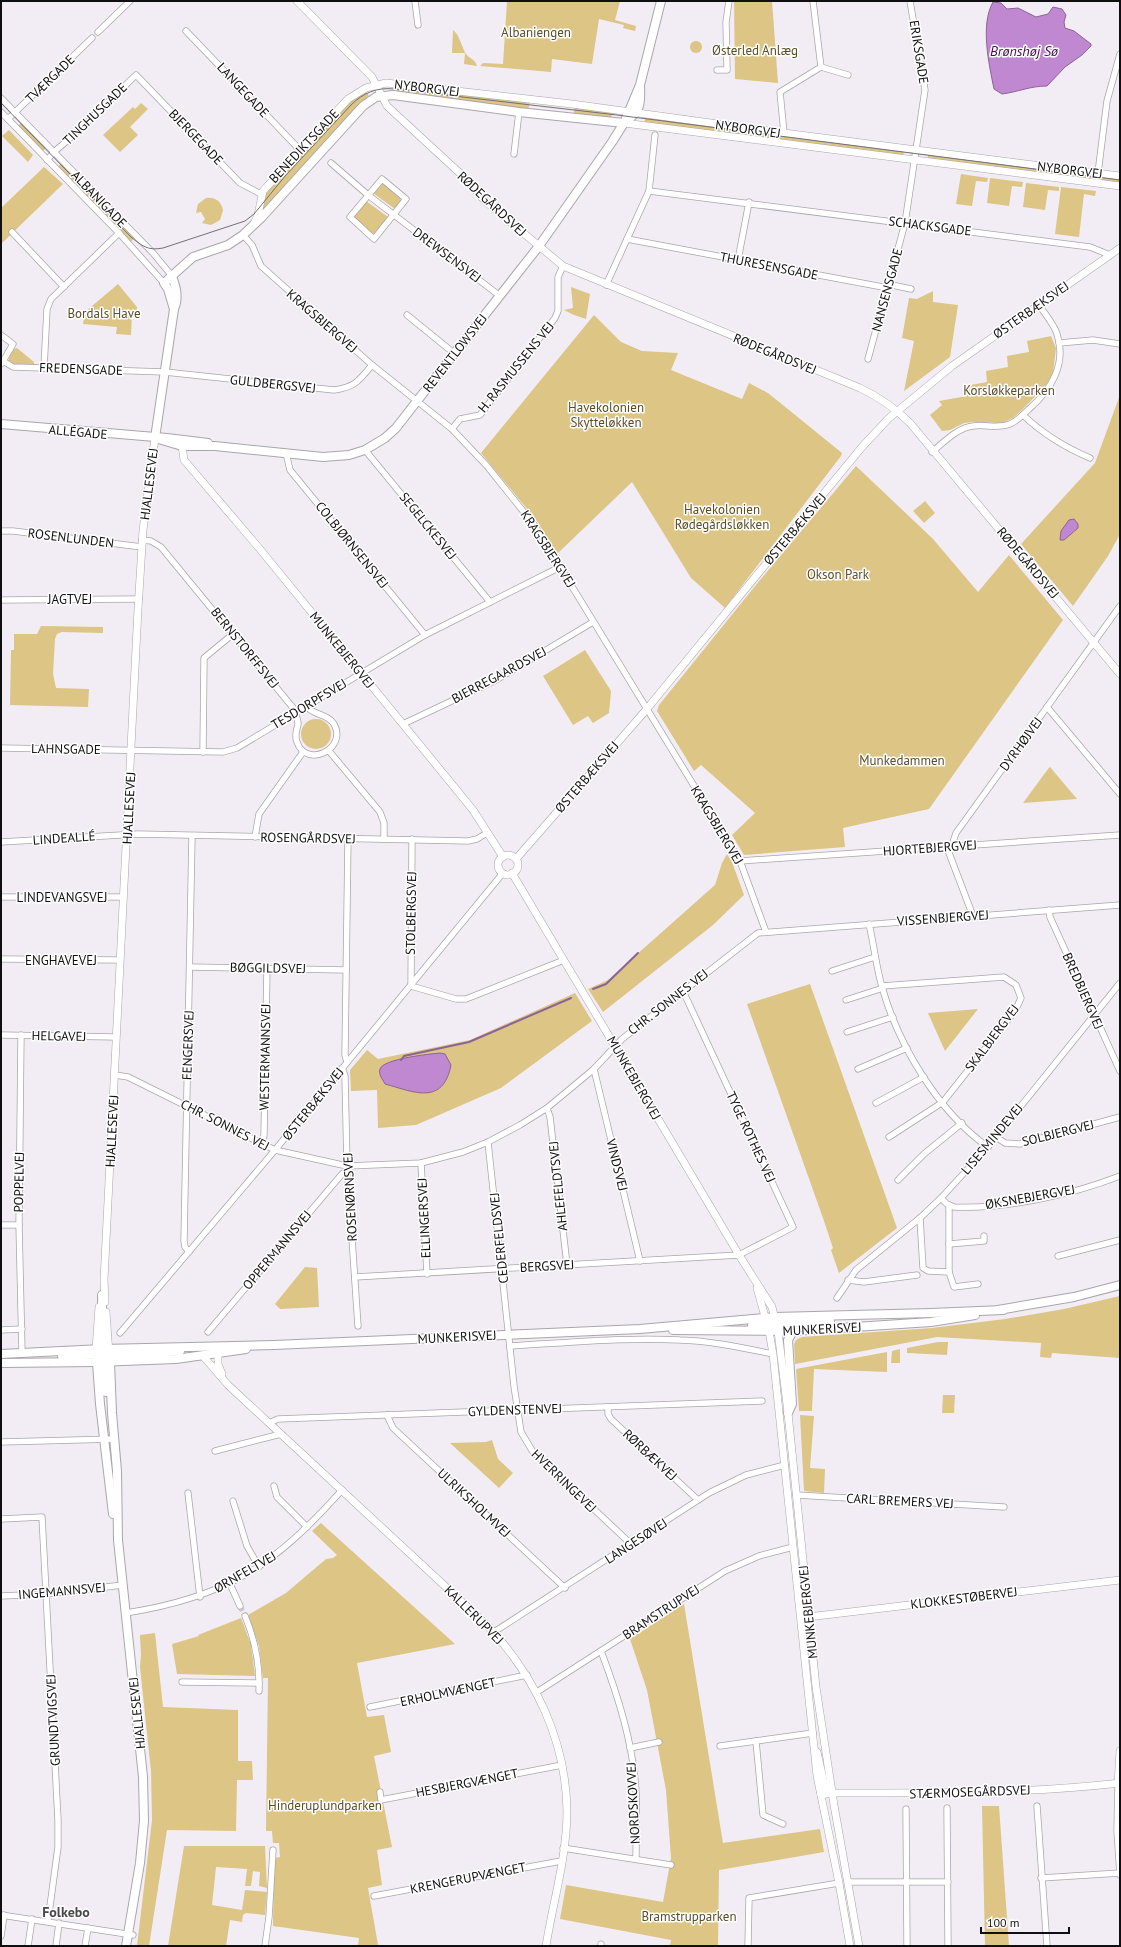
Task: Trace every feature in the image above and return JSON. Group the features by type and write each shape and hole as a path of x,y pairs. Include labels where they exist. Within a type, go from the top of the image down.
{"main road":[{"name":"REVENTLOWSVEJ","path":"155,438 167,443 182,446 215,446 336,457 366,450 385,438 396,428 500,296 538,246 624,123 633,113 662,1"},
{"name":"NYBORGVEJ","path":"381,95 393,95 519,112 624,123"},
{"name":"BENEDIKTSGADE","path":"164,283 193,257 228,245 243,235 363,106 371,99 381,95"},
{"name":"ALBANIGADE","path":"170,337 177,295 172,276"},
{"name":"ALBANIGADE","path":"164,283 168,289 174,309"},
{"name":"HJALLESEVEJ","path":"155,438 170,337"},
{"name":"ALLÉGADE","path":"1,424 155,438"},
{"name":"REVENTLOWSVEJ","path":"155,438 204,442 215,446"},
{"name":"MUNKERISVEJ","path":"777,1324 793,1331 931,1322 1003,1310 1120,1285"},
{"path":"102,1295 102,1355"},
{"name":"MUNKERISVEJ","path":"102,1355 200,1346 274,1345 640,1328 777,1324 853,1320 868,1314 1003,1310"},
{"name":"MUNKERISVEJ","path":"640,1328 717,1330 768,1324"},
{"path":"768,1324 777,1324"},
{"path":"788,1413 792,1404 788,1340 793,1331"},
{"name":"MUNKERISVEJ","path":"102,1355 203,1356 274,1345"},
{"path":"1,1354 22,1352 102,1355"},
{"name":"HJALLESEVEJ","path":"102,1355 114,1435 117,1471 118,1540"},
{"name":"HJALLESEVEJ","path":"102,1355 104,1439 110,1500 118,1540 143,1777 144,1821 130,1934 126,1946"},
{"path":"1,1363 17,1363 24,1357 102,1355"},
{"name":"HJALLESEVEJ","path":"130,1934 131,1946"}],"street":[{"path":"98,32 130,1"},
{"name":"RØDEGÅRDSVEJ","path":"297,1 367,71 376,84 387,106 464,177 485,201 562,266 860,388 873,394 897,411 910,423 932,452 1001,531 1120,674"},
{"path":"415,1 418,25"},
{"path":"718,70 727,70 726,22 730,1"},
{"path":"812,1 821,67"},
{"name":"ERIKSGADE","path":"910,1 925,90 916,150"},
{"name":"LANGEGADE","path":"186,31 300,150"},
{"name":"TVÆRGADE","path":"8,119 92,38"},
{"path":"1098,173 1107,101 1120,54"},
{"path":"784,134 780,92 821,67 848,75"},
{"name":"TINGHUSGADE","path":"47,160 136,75"},
{"name":"BJERGEGADE","path":"136,75 240,183 261,194"},
{"name":"NYBORGVEJ","path":"376,84 394,84 515,97 784,134 1120,176"},
{"name":"BENEDIKTSGADE","path":"253,225 258,215 261,194 348,99 358,92 376,84"},
{"name":"ALBANIGADE","path":"1,98 153,253 172,276"},
{"name":"ALBANIGADE","path":"1,112 119,233 164,283"},
{"path":"514,154 519,112"},
{"name":"NYBORGVEJ","path":"624,123 1120,186"},
{"path":"606,285 649,191 655,135"},
{"name":"NANSENSGADE","path":"868,359 905,223 916,150"},
{"name":"TINGHUSGADE","path":"42,154 54,152"},
{"name":"DREWSENSVEJ","path":"331,163 368,196 500,296"},
{"path":"382,179 406,199 374,239 350,217 368,196 382,179"},
{"name":"SCHACKSGADE","path":"649,191 750,202 1090,247 1110,255"},
{"path":"738,260 750,202"},
{"path":"12,232 64,287"},
{"path":"44,368 47,310 51,299 119,233"},
{"name":"KRAGSBJERGVEJ","path":"243,235 252,246 261,266 372,365 452,429 487,466 535,526 646,710 740,861 766,932"},
{"name":"THURESENSGADE","path":"627,239 888,288 892,285 910,289"},
{"name":"ØSTERBÆKSVEJ","path":"516,859 646,710 862,447 897,411 952,366 1120,248"},
{"name":"H. RASMUSSENS VEJ","path":"452,429 460,419 480,415 555,318 558,310 558,277 562,266"},
{"path":"932,452 961,430 974,426 1008,425 1023,415 1039,400 1058,371 1060,359 1059,343 1056,332 1039,305"},
{"path":"406,315 455,354"},
{"path":"1,335 13,344 2,363"},
{"path":"1059,343 1093,340 1120,344"},
{"name":"FREDENSGADE","path":"2,363 13,368 165,372"},
{"name":"GULDBERGSVEJ","path":"165,372 334,390 347,388 358,383 372,365"},
{"path":"1023,415 1041,432 1090,458"},
{"name":"HJALLESEVEJ","path":"102,1355 104,1280 142,543 155,438"},
{"name":"MUNKEBJERGVEJ","path":"182,446 184,460 259,548 473,810 503,857"},
{"name":"SEGELCKESVEJ","path":"366,450 490,602"},
{"name":"COLBJØRNSENSVEJ","path":"286,453 290,470 425,634"},
{"name":"ROSENLUNDEN","path":"1,531 142,543"},
{"name":"BERNSTORFFSVEJ","path":"142,543 151,541 161,547 295,712"},
{"name":"TESDORPFSVEJ","path":"132,750 223,752 237,748 425,634 560,567"},
{"name":"JAGTVEJ","path":"1,600 139,599"},
{"name":"DYRHØJVEJ","path":"951,847 956,833 1120,606"},
{"name":"BJERREGAARDSVEJ","path":"403,724 496,680 593,622"},
{"path":"203,752 204,658 233,634"},
{"path":"295,712 298,722 296,739 303,752 314,755 329,751 335,740 336,732 334,724 326,717 314,713 306,706"},
{"path":"1047,707 1120,794"},
{"name":"LAHNSGADE","path":"1,748 132,750"},
{"path":"329,751 380,812 384,823 384,838"},
{"path":"255,837 259,814 303,752"},
{"name":"ROSENGÅRDSVEJ","path":"127,834 384,838 468,841 476,839 487,833"},
{"name":"LINDEALLÉ","path":"1,842 127,834"},
{"name":"HJORTEBJERGVEJ","path":"740,861 1120,835"},
{"name":"FENGERSVEJ","path":"189,1252 185,1247 184,1241 192,836"},
{"path":"347,1062 345,1055 348,838"},
{"name":"STOLBERGSVEJ","path":"411,986 412,840"},
{"path":"951,847 949,853 973,916"},
{"path":"510,855 516,859 518,867 512,873 503,873 498,865 503,857 510,855"},
{"name":"ØSTERBÆKSVEJ","path":"120,1333 275,1150 503,873"},
{"name":"MUNKEBJERGVEJ","path":"512,873 755,1282 772,1307 777,1324 788,1413 817,1694 832,1793 859,1946"},
{"name":"LINDEVANGSVEJ","path":"1,897 123,897"},
{"name":"VISSENBJERGVEJ","path":"766,932 1120,905"},
{"name":"BREDBJERGVEJ","path":"1049,910 1050,917 1120,1071"},
{"path":"869,924 882,987 893,1018 907,1048 924,1077 942,1102 988,1147"},
{"name":"CHR. SONNES VEJ","path":"115,1075 128,1077 262,1145 275,1150 348,1168 421,1163 463,1152 488,1142 520,1125 547,1108 594,1068 616,1046 682,991 758,933 766,932"},
{"path":"832,971 876,957"},
{"name":"ENGHAVEVEJ","path":"1,959 120,960"},
{"path":"411,986 456,1000 466,1000 564,960"},
{"name":"BØGGILDSVEJ","path":"190,966 346,970"},
{"name":"WESTERMANNSVEJ","path":"262,1145 264,1135 266,968"},
{"name":"SKALBJERGVEJ","path":"882,987 1004,977 1016,985 1020,991 1020,998 1015,1011 942,1102"},
{"name":"LISESMINDEVEJ","path":"837,1298 856,1270 920,1218 941,1198 988,1147 1120,983"},
{"path":"846,1000 882,987"},
{"name":"TYGE ROTHES VEJ","path":"682,991 793,1227 739,1255"},
{"path":"847,1032 893,1018"},
{"name":"HELGAVEJ","path":"1,1035 116,1037"},
{"name":"POPPELVEJ","path":"21,1035 19,1226 22,1352"},
{"path":"858,1069 907,1048"},
{"name":"ROSENØRNSVEJ","path":"342,1068 345,1076 348,1168 358,1326"},
{"name":"VINDSVEJ","path":"594,1068 640,1261"},
{"path":"876,1103 924,1077"},
{"path":"889,1137 942,1102"},
{"name":"AHLEFELDTSVEJ","path":"547,1108 550,1117 567,1265"},
{"name":"SOLBJERGVEJ","path":"996,1137 1005,1143 1020,1144 1120,1117"},
{"path":"898,1180 924,1154 962,1123"},
{"name":"CEDERFELDSVEJ","path":"488,1142 510,1334"},
{"name":"ELLINGERSVEJ","path":"421,1163 427,1274"},
{"name":"OPPERMANNSVEJ","path":"208,1332 348,1168"},
{"name":"ØKSNEBJERGVEJ","path":"949,1206 959,1207 990,1205 1038,1198 1072,1191 1120,1176"},
{"path":"941,1198 949,1206 949,1272 954,1287 978,1284"},
{"path":"920,1218 923,1268 928,1271 949,1272"},
{"path":"1,1225 19,1226"},
{"path":"949,1244 984,1241 984,1236"},
{"path":"1058,1256 1120,1240"},
{"name":"BERGSVEJ","path":"355,1276 427,1274 739,1255"},
{"path":"848,1280 864,1282 917,1275"},
{"name":"HJALLESEVEJ","path":"102,1295 104,1280"},
{"name":"MUNKEBJERGVEJ","path":"755,1282 768,1324 773,1354 792,1548 815,1746 815,1761 820,1795 839,1883 850,1946"},
{"path":"1,1330 22,1329"},
{"name":"HVERRINGEVEJ","path":"510,1334 517,1410 521,1432 533,1452 631,1544"},
{"name":"MUNKERISVEJ","path":"510,1346 646,1339 680,1340 734,1346 773,1354"},
{"name":"KALLERUPVEJ","path":"218,1354 219,1368 228,1384"},
{"name":"KALLERUPVEJ","path":"203,1356 228,1384 269,1423 494,1632 527,1675 537,1692 549,1719 562,1765 567,1811 562,1861 546,1946"},
{"name":"GYLDENSTENVEJ","path":"269,1423 278,1419 762,1401"},
{"name":"RØRBÆKVEJ","path":"608,1407 608,1414 611,1420 698,1500"},
{"name":"ULRIKSHOLMVEJ","path":"387,1415 393,1428 565,1588"},
{"path":"216,1451 281,1434"},
{"path":"1,1442 104,1439 114,1435"},
{"name":"LANGESØVEJ","path":"494,1632 565,1588 698,1500 746,1475 785,1466"},
{"path":"274,1486 277,1497 307,1527"},
{"name":"ØRNFELTVEJ","path":"126,1613 162,1607 200,1597 230,1584 259,1567 283,1550 342,1490"},
{"path":"188,1493 200,1597"},
{"name":"CARL BREMERS VEJ","path":"796,1495 1004,1507"},
{"path":"233,1501 248,1546 259,1567"},
{"name":"GRUNDTVIGSVEJ","path":"1,1519 42,1517 58,1820 58,1847 48,1922"},
{"name":"BRAMSTRUPVEJ","path":"537,1692 725,1571 759,1556 792,1548"},
{"name":"KLOKKESTØBERVEJ","path":"808,1617 1120,1580"},
{"path":"230,1584 240,1606"},
{"name":"INGEMANNSVEJ","path":"1,1596 46,1594 123,1585"},
{"path":"245,1616 257,1651 259,1691"},
{"name":"NORDSKOVVEJ","path":"601,1651 619,1699 630,1748 636,1791 636,1859"},
{"name":"ERHOLMVÆNGET","path":"370,1707 527,1675"},
{"path":"182,1682 259,1683"},
{"path":"720,1746 813,1732"},
{"path":"756,1741 763,1815 783,1824"},
{"name":"NORDSKOVVEJ","path":"630,1748 660,1742"},
{"path":"815,1746 820,1760 826,1792 832,1793"},
{"path":"1041,1878 1120,1874 1117,1831 1120,1751"},
{"name":"HESBJERGVÆNGET","path":"380,1792 381,1800 562,1765"},
{"name":"STÆRMOSEGÅRDSVEJ","path":"820,1795 832,1793 945,1793 1039,1790 1119,1783"},
{"path":"1036,1806 1047,1946"},
{"path":"947,1808 948,1946"},
{"path":"906,1809 908,1946"},
{"path":"563,1848 671,1865"},
{"path":"265,1946 269,1917 272,1850"},
{"name":"KRENGERUPVÆNGET","path":"374,1896 562,1861"},
{"path":"848,1882 948,1882"},
{"path":"748,1946 749,1898 839,1883"},
{"path":"1,1936 3,1915 130,1934"},
{"path":"28,1946 32,1919"},
{"path":"56,1946 59,1923"},
{"path":"85,1946 88,1928"}],"green space":[{"name":"Albaniengen","path":"507,1 620,1 615,20 636,26 635,31 623,28 624,25 599,19 592,64 552,59 551,72 480,66 483,63 503,64"},
{"name":"Østerled Anlæg","path":"734,1 772,1 778,83 735,79"},
{"path":"453,30 466,54 475,62 477,66 464,64 465,53 452,53"},
{"path":"694,41 698,41 702,47 698,53 694,53 690,49 690,45"},
{"path":"395,86 530,101 528,111 395,94"},
{"path":"366,91 369,96 262,213 264,193 340,108"},
{"path":"141,103 148,109 130,127 138,135 120,152 103,135 133,107 135,109"},
{"path":"575,106 613,113 610,119 573,117"},
{"path":"646,117 904,150 903,157 644,123"},
{"path":"22,122 47,147 42,152 17,127"},
{"path":"9,130 33,155 28,162 2,136"},
{"path":"928,153 1120,178 1120,184 928,159"},
{"path":"62,163 134,238 130,243 57,167"},
{"path":"44,167 63,184 1,244 1,208"},
{"path":"961,174 988,178 987,182 976,181 972,206 956,204"},
{"path":"990,178 1023,182 1022,187 1012,186 1009,206 987,203"},
{"path":"382,182 400,198 401,202 395,209 373,193"},
{"path":"1026,183 1059,187 1059,191 1048,190 1045,210 1023,207"},
{"path":"1061,187 1096,191 1095,196 1084,194 1079,237 1055,234"},
{"path":"206,198 217,200 221,204 223,210 220,220 211,225 202,223 205,219 201,212 196,213 198,204"},
{"path":"366,201 388,217 374,235 371,234 354,217"},
{"name":"Bordals Have","path":"118,284 137,307 137,313 132,313 131,335 116,334 117,327 83,324 85,312"},
{"path":"571,287 590,294 586,319 564,310 573,308"},
{"path":"933,291 933,302 958,305 950,357 904,391 914,341 902,338 909,298 917,299"},
{"name":"Havekolonien Skytteløkken","path":"594,315 621,342 642,351 678,353 671,370 742,399 749,383 768,393 842,453 725,608 691,578 632,482 557,554 537,521 481,453"},
{"name":"Korsløkkeparken","path":"1051,336 1056,348 1053,373 1046,385 1013,418 1002,423 964,423 950,430 942,431 930,415 942,405 939,401 967,396 965,386 987,382 986,371 1008,367 1007,356 1029,352 1027,341"},
{"path":"17,348 34,362 34,365 15,365 10,363 10,356 14,349"},
{"path":"1120,395 1120,534 1108,556 1073,606 1021,544 1095,463"},
{"path":"856,466 933,539 978,592 1009,555 1063,620 929,809 843,828 845,847 744,855 732,835 755,813 701,765 694,771 657,711 659,705 760,580"},
{"path":"925,501 935,513 924,523 913,511"},
{"path":"41,626 103,627 103,633 62,632 57,634 55,639 53,674 56,688 89,689 88,707 10,705 11,650 14,650 14,634 37,634"},
{"path":"585,650 611,691 609,713 593,723 588,716 573,725 543,676"},
{"path":"316,719 327,723 331,734 327,745 316,749 305,745 301,734 305,723"},
{"path":"1050,767 1077,799 1023,803 1048,769"},
{"path":"727,854 732,862 744,895 713,925 603,1012 588,989 608,980 715,885 722,863"},
{"path":"810,984 897,1228 839,1273 831,1250 833,1248 824,1221 747,1004"},
{"path":"575,993 592,1021 501,1088 416,1125 378,1128 377,1090 351,1091 350,1070 367,1050 378,1059 470,1040"},
{"path":"978,1009 945,1051 928,1013"},
{"path":"305,1267 317,1268 319,1307 280,1309 275,1304"},
{"path":"1120,1296 1120,1358 1052,1353 1051,1358 1040,1357 1041,1343 937,1337 795,1364 794,1344 796,1340 802,1337 932,1328 1005,1319 1064,1309"},
{"path":"938,1342 948,1342 947,1355 907,1353 907,1348"},
{"path":"900,1349 900,1363 891,1363 892,1351"},
{"path":"887,1352 887,1372 814,1369 812,1411 799,1411 796,1369"},
{"path":"943,1395 955,1395 954,1413 942,1413"},
{"path":"800,1415 814,1416 810,1468 825,1469 824,1493 804,1491"},
{"path":"492,1440 498,1459 513,1473 499,1488 450,1443 486,1442"},
{"name":"Hinderuplundparken","path":"321,1523 455,1644 357,1663 367,1717 384,1715 391,1752 374,1756 392,1847 377,1850 382,1885 368,1888 378,1945 358,1946 359,1938 273,1926 274,1858 280,1857 279,1843 273,1843 272,1831 266,1831 268,1678 263,1678 259,1646 248,1615 286,1593 326,1559 333,1558 337,1555 312,1531"},
{"name":"Bramstrupparken","path":"684,1604 723,1843 820,1829 824,1852 719,1870 718,1946 670,1946 671,1940 560,1919 566,1885 663,1902 671,1858 666,1790 647,1690 630,1639"},
{"path":"241,1618 251,1645 255,1676 177,1674 172,1644 199,1636 198,1635"},
{"path":"155,1633 163,1707 238,1710 238,1761 252,1761 253,1780 237,1780 236,1831 167,1830 149,1946 137,1946 152,1820 151,1771 140,1667 140,1635"},
{"path":"982,1806 999,1806 1009,1946 985,1946"},
{"path":"184,1846 265,1846 267,1888 259,1886 260,1872 253,1871 251,1886 245,1886 247,1869 216,1867 212,1905 242,1910 245,1890 267,1892 265,1915 246,1913 243,1915 242,1922 230,1920 226,1946 168,1946"}],"water":[{"name":"Brønshøj Sø","path":"993,2 1001,3 1007,9 1018,8 1036,17 1048,14 1053,7 1062,9 1066,15 1064,22 1065,28 1074,31 1091,44 1091,46 1082,55 1065,67 1047,86 1002,94 994,89 987,45 987,22 989,11"},
{"path":"1074,519 1078,524 1078,528 1064,540 1060,540 1061,531 1069,520"},
{"path":"440,1053 445,1054 451,1065 447,1078 441,1086 434,1091 426,1093 417,1092 385,1084 380,1075 380,1069 383,1065 389,1062"}],"waterway":[{"path":"593,989 606,984 638,953"},
{"path":"401,1060 404,1056 469,1042 571,998"}],"tunnel":[{"path":"240,1606 245,1616"}],"tram line":[{"path":"1,103 131,237 142,245 153,249 163,248 245,221 254,214 286,175 351,105 365,94 382,89 394,89 617,115 1120,180"}],"district":[{"name":"Folkebo","path":"66,1912"}],"park label":[{"name":"Havekolonien Rødegårdsløkken","path":"722,516"},
{"name":"Okson Park","path":"838,574"},
{"name":"Munkedammen","path":"902,760"}]}
